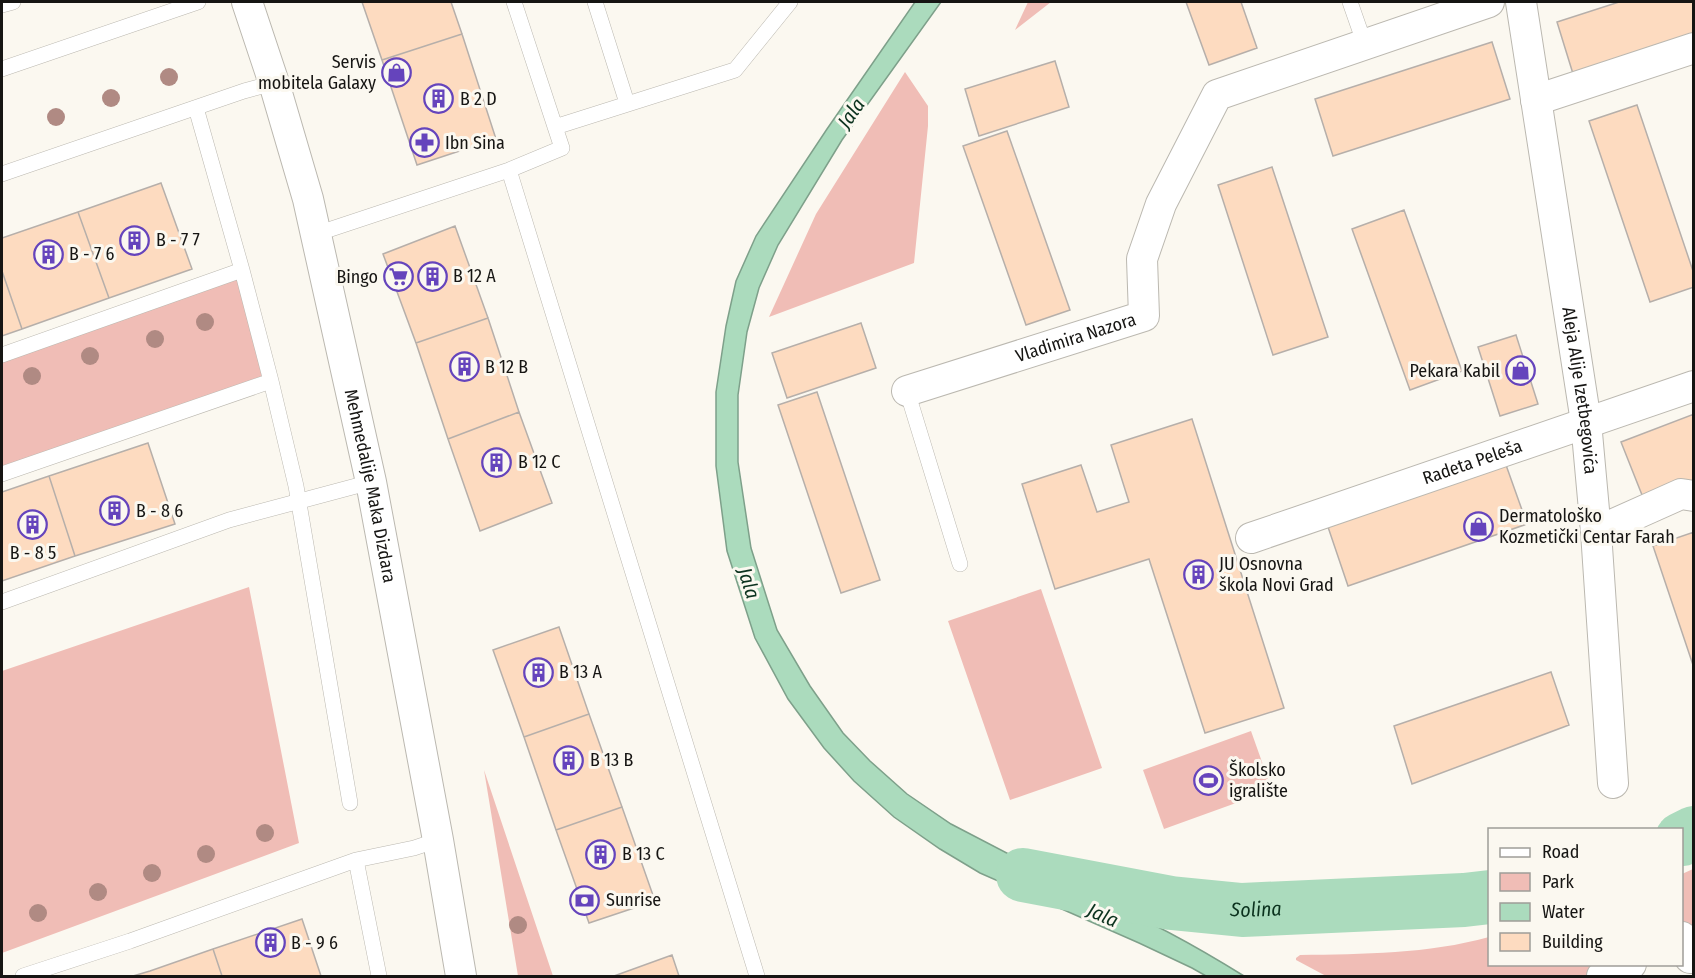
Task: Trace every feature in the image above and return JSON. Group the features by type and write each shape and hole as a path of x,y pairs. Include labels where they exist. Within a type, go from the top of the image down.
{"street":[{"name":"Mehmedalije Maka Dizdara","path":"247,2 308,199 371,482 438,840 460,976"},
{"name":"Vladimira Nazora","path":"907,390 1144,316 1142,259 1161,204 1217,95 1489,2"},
{"name":"Aleja Alije Izetbegovića","path":"1521,2 1586,423 1596,532 1613,783"},
{"path":"1536,100 1694,48"},
{"name":"Radeta Peleša","path":"1251,538 1694,386"},
{"path":"1596,532 1681,494 1694,496"},
{"path":"1602,976 1626,966"}],"lane":[{"path":"2,5 13,2"},
{"path":"2,69 198,2"},
{"path":"316,234 509,170 562,148 513,2"},
{"path":"595,2 627,103"},
{"path":"555,127 735,70 790,2"},
{"path":"1350,2 1365,45"},
{"path":"2,174 273,83"},
{"path":"196,108 242,270 299,500 350,803"},
{"path":"509,170 757,976"},
{"path":"2,355 242,270"},
{"path":"2,474 271,381"},
{"name":"Vladimira Nazora","path":"907,390 960,564"},
{"path":"2,602 229,520 371,482"},
{"path":"22,976 130,941 356,861 438,840"},
{"path":"356,861 379,976"}],"green space":[{"path":"1028,2 1051,2 1015,30"},
{"path":"905,72 928,106 914,263 769,317 816,214"},
{"path":"242,270 271,381 2,474 2,355"},
{"path":"249,587 299,843 2,953 2,671"},
{"path":"1041,589 1102,768 1010,800 948,621"},
{"name":"Školsko igralište","path":"1251,731 1272,790 1164,829 1143,770"},
{"path":"484,770 553,976 518,976"},
{"path":"1693,869 1693,967 1683,946 1683,874"},
{"path":"1488,937 1488,966 1628,966 1602,976 1326,976 1296,960 1300,955 1419,950"}],"water":[{"name":"Jala","path":"915,2 941,2 842,140 778,245 759,288 747,332 738,395 738,462 751,548 777,630 810,686 843,733 907,794 951,824 1026,863 1024,875 1102,901 1139,917 1244,976 1206,976 1139,943 980,873 940,849 894,817 854,781 824,748 788,699 755,638 727,551 716,466 716,392 726,326 736,281 756,236"}],"building":[{"path":"362,2 451,2 462,34 382,60"},
{"path":"1186,2 1241,2 1257,48 1209,65"},
{"path":"1619,2 1694,2 1694,37 1574,77 1557,22"},
{"name":"B 2 D","path":"462,34 496,139 417,165 382,60"},
{"path":"1492,42 1510,99 1333,156 1315,99"},
{"path":"1055,61 1069,107 979,136 965,89"},
{"path":"1637,105 1694,274 1694,287 1650,302 1589,121"},
{"path":"1007,131 1070,310 1026,325 963,146"},
{"path":"1272,167 1328,337 1273,355 1218,185"},
{"name":"B - 7 7","path":"161,183 192,269 109,298 78,212"},
{"path":"1404,210 1462,371 1410,390 1352,229"},
{"name":"B - 7 6","path":"78,212 109,298 22,329 2,271 2,238"},
{"name":"B 12 A","path":"455,226 488,318 416,343 383,254"},
{"path":"2,271 22,329 2,336"},
{"name":"B 12 B","path":"488,318 519,412 448,439 416,343"},
{"path":"861,323 876,368 787,398 772,353"},
{"path":"1516,335 1538,404 1500,416 1478,347"},
{"path":"817,392 880,580 841,593 778,405"},
{"name":"B 12 C","path":"519,412 552,503 480,531 448,439"},
{"path":"1694,414 1694,486 1646,505 1621,442"},
{"name":"JU Osnovna škola Novi Grad","path":"1192,419 1284,708 1205,733 1149,559 1055,589 1022,484 1081,465 1097,512 1129,502 1111,445"},
{"name":"B - 8 6","path":"148,443 175,524 75,556 49,476"},
{"path":"1506,465 1527,524 1348,586 1328,527"},
{"name":"B - 8 5","path":"49,476 75,556 2,581 2,492"},
{"path":"1694,532 1694,668 1653,546"},
{"name":"B 13 A","path":"559,627 589,714 524,737 493,650"},
{"path":"1551,672 1569,725 1412,784 1394,726"},
{"name":"B 13 B","path":"589,714 622,807 556,830 524,737"},
{"name":"B 13 C","path":"622,807 655,901 589,923 556,830"},
{"name":"B - 9 6","path":"302,919 321,976 222,976 213,949"},
{"path":"213,949 222,976 133,976 150,971"},
{"path":"672,955 679,976 614,976"}],"waterway":[{"name":"Solina","path":"1683,838 1694,833"},
{"name":"Solina","path":"1023,875 1171,903 1242,910 1488,897"}],"place":[{"name":"Servis mobitela Galaxy","path":"397,72"},
{"name":"B 2 D","path":"439,99"},
{"name":"Ibn Sina","path":"424,143"},
{"name":"B - 7 7","path":"135,240"},
{"name":"B - 7 6","path":"48,254"},
{"name":"B 12 A","path":"432,276"},
{"name":"Bingo","path":"399,277"},
{"name":"B 12 B","path":"464,367"},
{"name":"Pekara Kabil","path":"1521,371"},
{"name":"B 12 C","path":"497,462"},
{"name":"B - 8 6","path":"115,511"},
{"name":"B - 8 5","path":"33,524"},
{"name":"Dermatološko Kozmetički Centar Farah","path":"1478,526"},
{"name":"JU Osnovna škola Novi Grad","path":"1198,574"},
{"name":"B 13 A","path":"538,672"},
{"name":"B 13 B","path":"569,760"},
{"name":"Školsko igralište","path":"1208,780"},
{"name":"B 13 C","path":"601,854"},
{"name":"Sunrise","path":"585,900"},
{"name":"B - 9 6","path":"270,943"}]}
